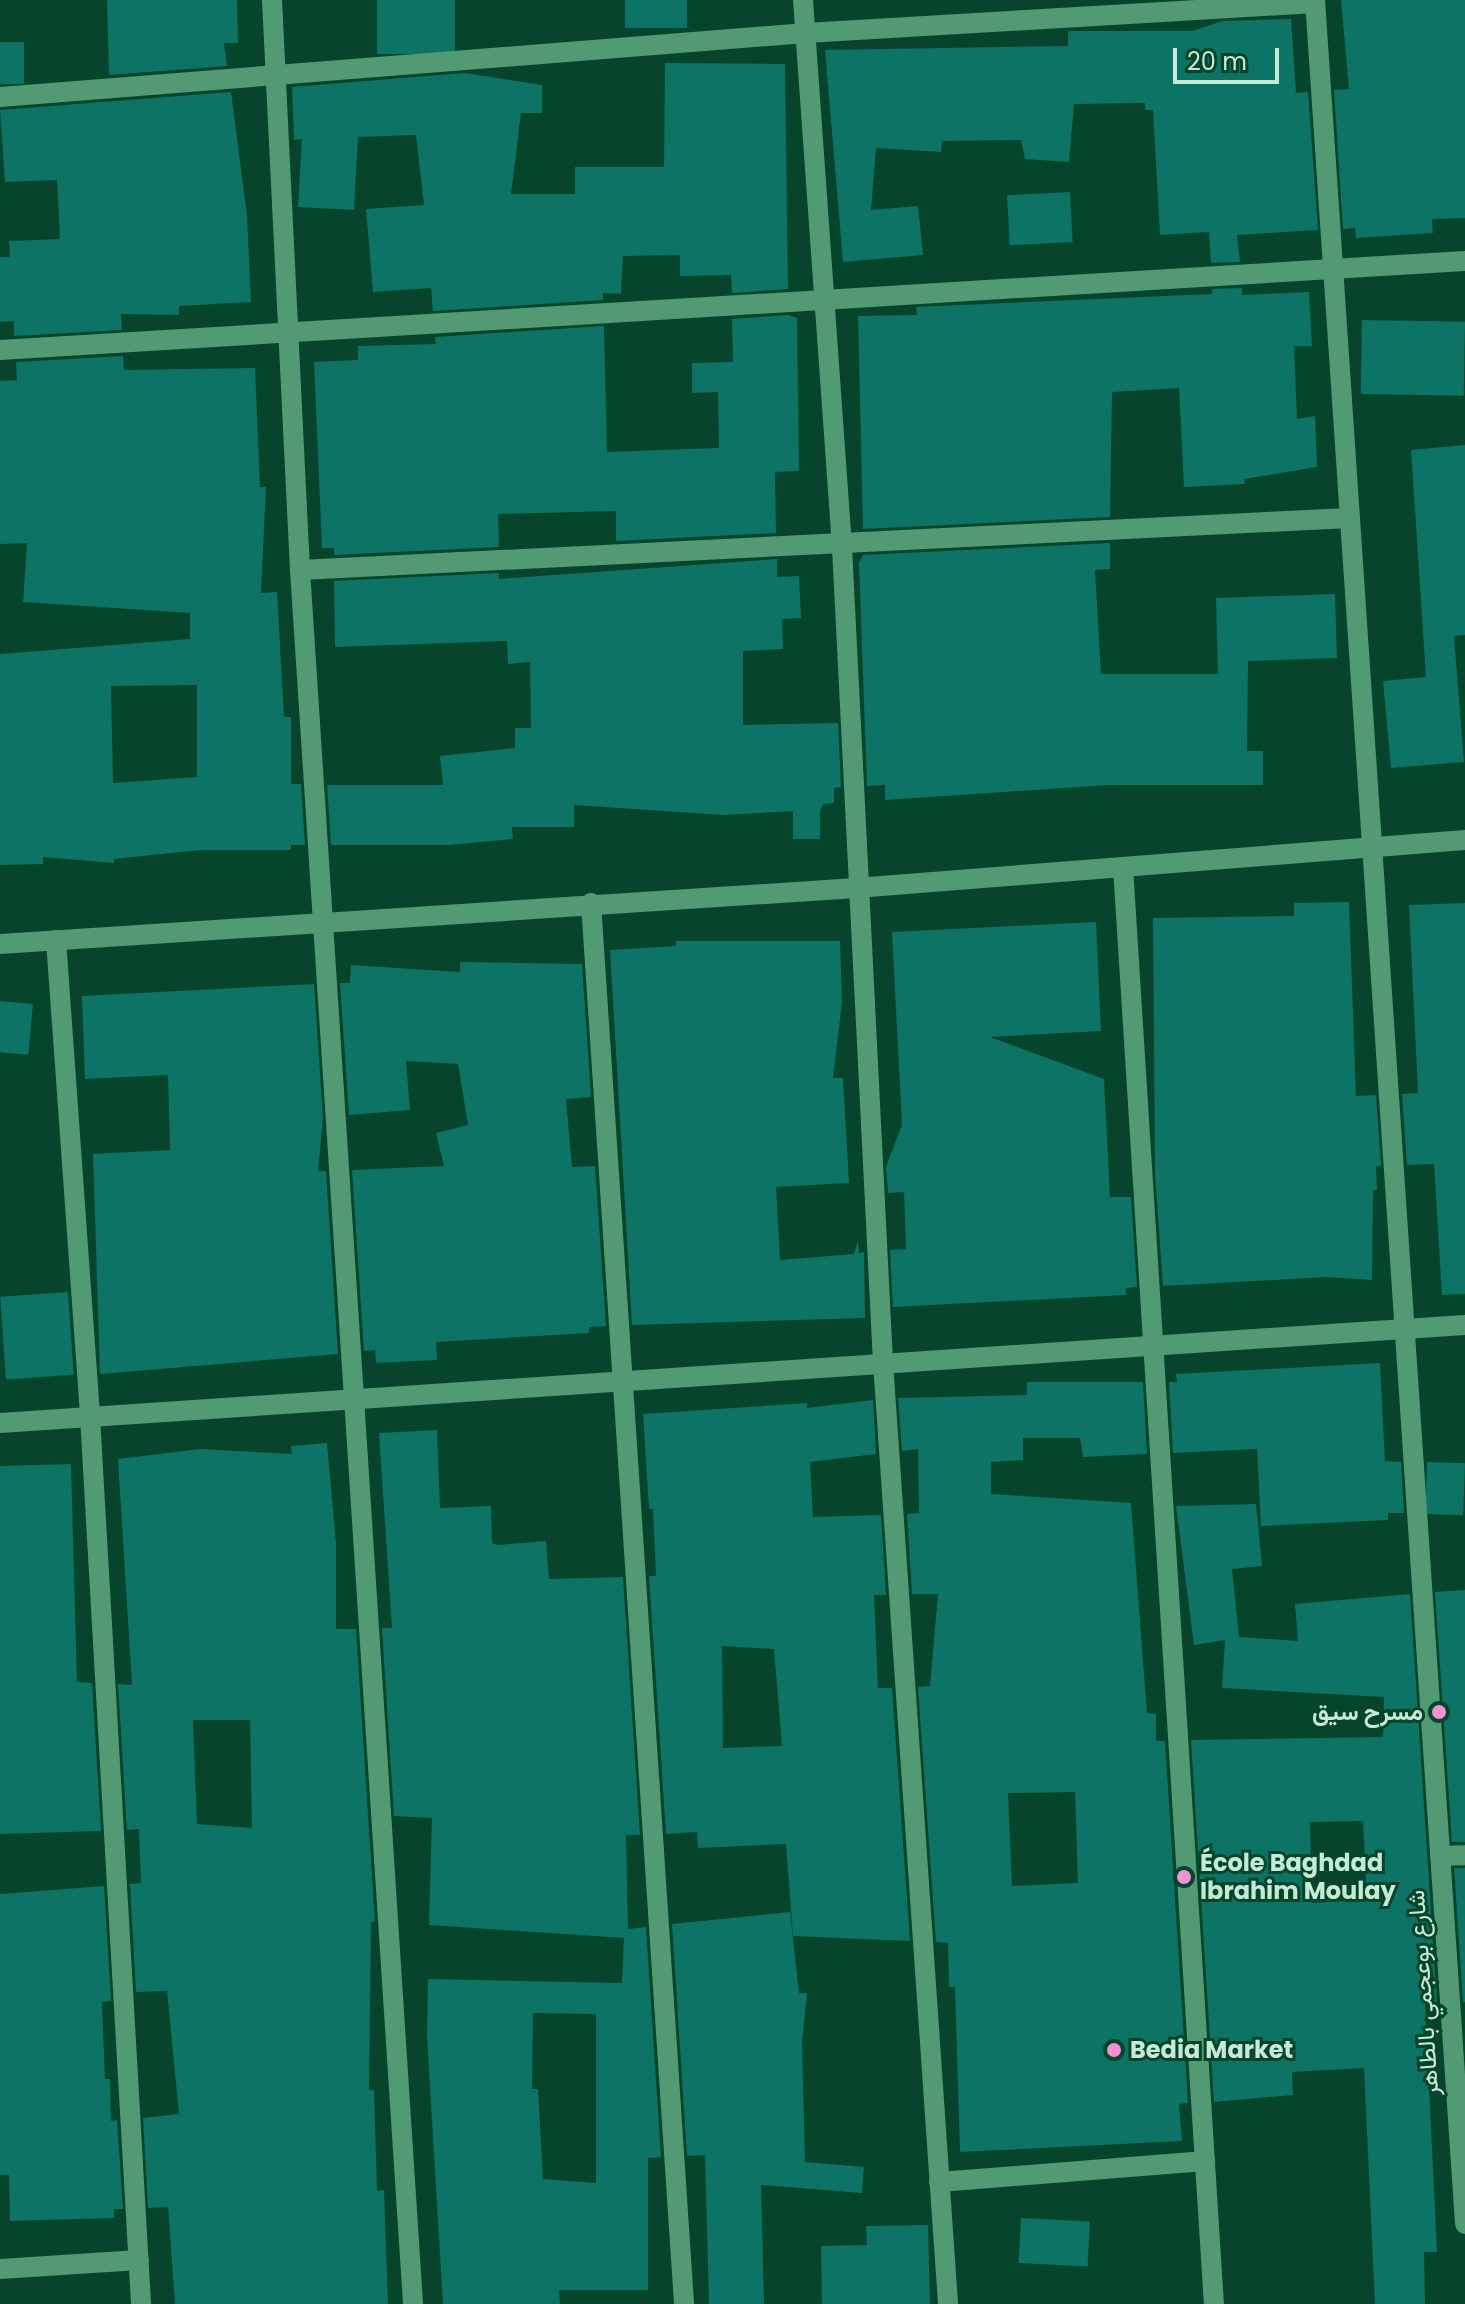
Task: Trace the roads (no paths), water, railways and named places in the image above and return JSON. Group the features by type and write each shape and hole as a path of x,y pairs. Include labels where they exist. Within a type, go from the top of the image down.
{"street":[{"path":"272,0 300,570 357,1397 413,2304"},
{"path":"803,0 822,301 842,547 856,888 883,1362 948,2304"},
{"path":"0,97 806,33 1315,2"},
{"name":"شارع بوعجمي بالطاهر","path":"1315,2 1374,847 1402,1329 1465,2224"},
{"path":"0,350 289,335 1465,261"},
{"path":"300,570 842,547 1350,518"},
{"path":"0,944 856,888 1465,840"},
{"path":"1123,867 1156,1344 1214,2304"},
{"path":"591,903 619,1380 684,2304"},
{"path":"56,940 90,1416 141,2304"},
{"path":"0,1423 1465,1325"},
{"path":"1440,1856 1465,1855"},
{"path":"939,2182 1205,2161"},
{"path":"0,2269 139,2260"}],"place":[{"name":"مسرح سيق","path":"1439,1712"},
{"name":"École Baghdad Ibrahim Moulay","path":"1184,1877"},
{"name":"Bedia Market","path":"1114,2050"}]}
